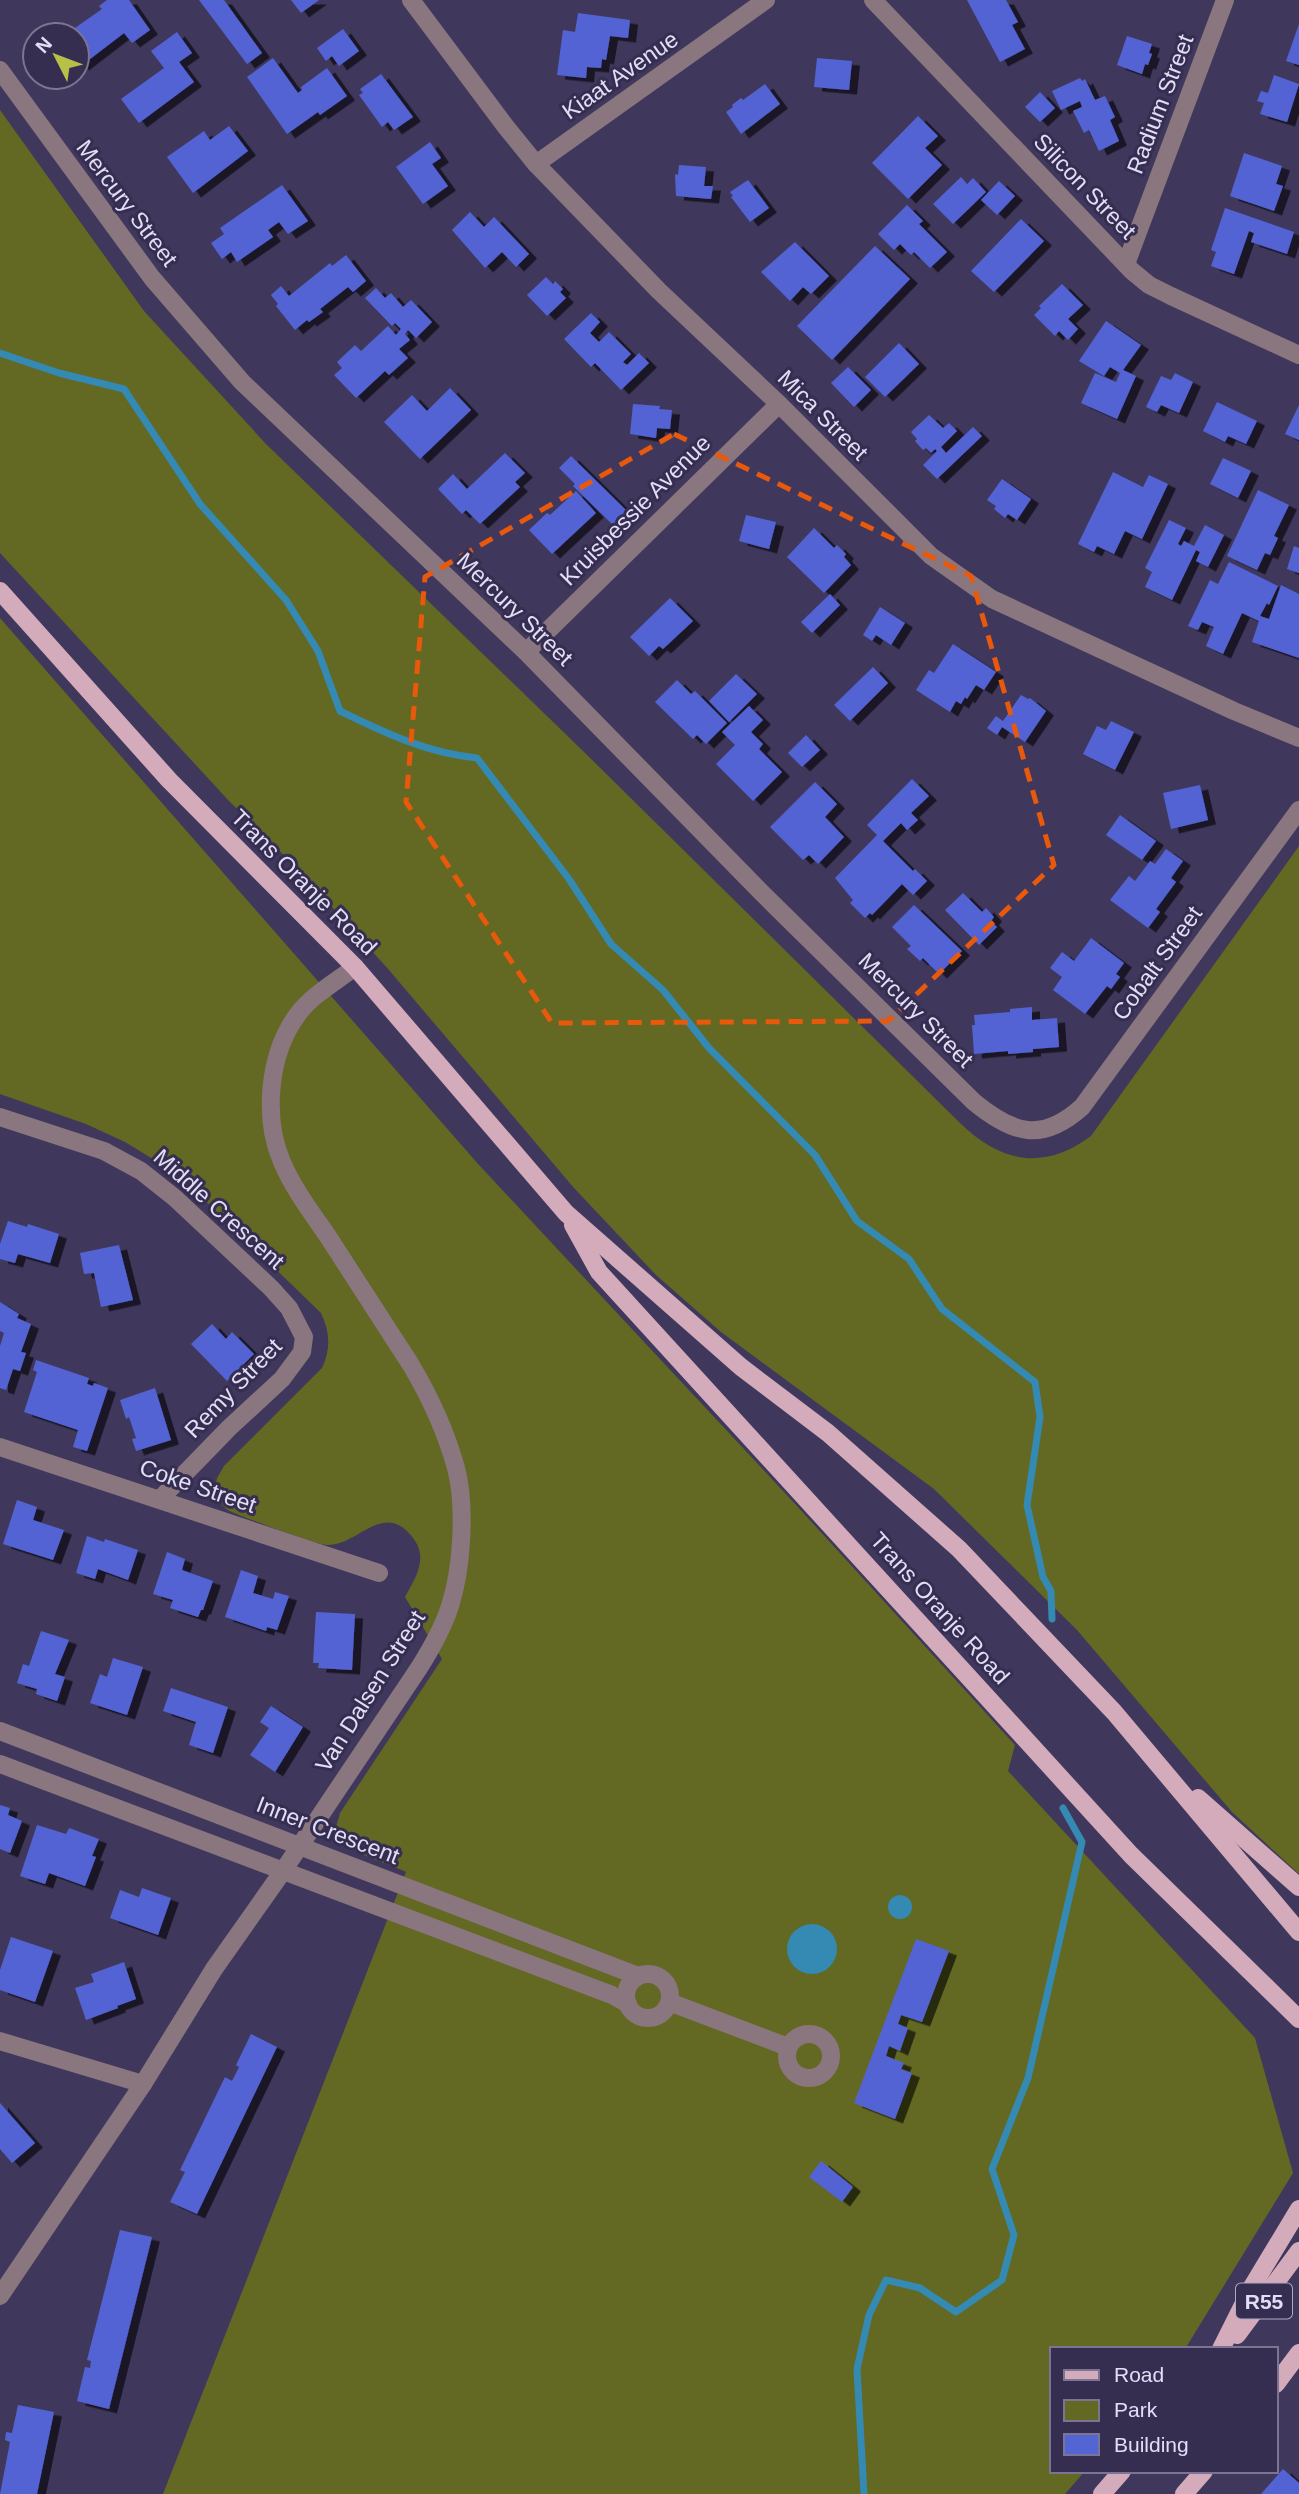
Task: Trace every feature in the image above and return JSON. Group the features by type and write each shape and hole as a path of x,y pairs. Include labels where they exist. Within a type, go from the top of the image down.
{"main road":[{"name":"Trans Oranje Road","path":"0,591 169,780 355,967 566,1213 741,1367 828,1433 959,1549 1038,1630 1154,1758 1299,1932"},
{"name":"Trans Oranje Road","path":"566,1213 599,1272 638,1315 1131,1855 1299,2019"},
{"path":"1154,1758 1299,1887"},
{"path":"1225,2347 1252,2287 1299,2208"},
{"name":"R55","path":"1226,2347 1299,2251"},
{"path":"1278,2381 1299,2353"},
{"path":"1102,2494 1120,2473"},
{"path":"1184,2494 1202,2473"}],"street":[{"name":"Mica Street","path":"411,0 537,164 659,291 779,404 913,540 950,572 1030,618 1299,738"},
{"name":"Kiaat Avenue","path":"537,164 766,0"},
{"name":"Silicon Street","path":"873,0 1149,285 1299,355"},
{"name":"Radium Street","path":"1126,264 1225,0"},
{"name":"Mercury Street","path":"0,70 152,278 242,382 526,652 762,893 974,1102 995,1119 1015,1129 1043,1130"},
{"name":"Kruisbessie Avenue","path":"526,652 779,404"},
{"name":"Cobalt Street","path":"1043,1130 1057,1126 1082,1107 1299,810"},
{"name":"Van Dalsen Street","path":"0,2296 143,2084 214,1969 283,1871 431,1648 450,1606 456,1583 460,1530 457,1470 446,1436 426,1390 303,1199 282,1162 273,1132 272,1084 279,1053 289,1028 307,1003 355,967"},
{"name":"Middle Crescent","path":"0,1117 104,1151 141,1171 271,1288 289,1308 304,1337"},
{"name":"Remy Street","path":"160,1499 229,1428 282,1379 302,1352 304,1337"},
{"name":"Coke Street","path":"0,1447 379,1573"},
{"name":"Inner Crescent","path":"0,1731 638,1976"},
{"path":"0,1763 612,1995 628,2004"},
{"path":"638,1976 659,1976 668,1987 669,2002 661,2014 647,2018 634,2013 628,2004 628,1987 638,1976"},
{"path":"669,2002 788,2047"},
{"path":"0,2041 143,2084"}],"highlighted area":[{"path":"674,434 971,576 1054,865 888,1021 552,1023 406,802 425,577"}],"green space":[{"path":"0,110 144,311 266,444 582,750 960,1123 991,1147 1023,1158 1040,1158 1074,1147 1091,1136 1299,846 1299,1874 1232,1812 1077,1630 934,1489 721,1332 656,1275 574,1188 389,970 296,867 230,802 0,553"},
{"path":"0,618 479,1165 797,1506 1015,1745 1008,1771 1255,2038 1293,2173 1186,2347 1050,2347 1050,2473 1083,2473 1065,2494 163,2494 406,1872 365,1856 345,1844 336,1830 340,1813 442,1659 405,1597 419,1568 420,1553 413,1538 402,1527 381,1523 338,1543 320,1544 226,1509 215,1491 217,1478 224,1466 322,1368 328,1341 321,1313 196,1192 166,1167 125,1142 86,1124 0,1094"}],"water":[{"path":"900,1895 909,1898 912,1907 909,1916 900,1919 891,1916 888,1907 891,1898"},
{"path":"812,1924 829,1932 837,1949 829,1966 812,1974 795,1966 787,1949 795,1932"}],"building":[{"path":"107,0 129,0 150,30 132,43 124,33 91,58 91,21 85,21 102,9 99,6"},
{"path":"199,0 224,0 262,53 247,64"},
{"path":"291,0 319,0 301,13"},
{"path":"967,0 1006,0 1018,22 1012,25 1025,49 1000,62"},
{"path":"578,13 630,20 628,38 610,36 606,60 602,59 601,68 587,67 586,78 557,75 563,30 575,32"},
{"path":"1299,24 1299,65 1286,61"},
{"path":"343,29 359,51 339,66 332,56 326,61 317,48"},
{"path":"177,32 192,53 179,62 194,82 139,123 121,99 164,68 151,51"},
{"path":"1127,36 1152,44 1149,53 1152,54 1142,74 1117,65"},
{"path":"273,58 298,93 302,90 301,87 327,68 347,96 287,134 247,77"},
{"path":"817,58 852,61 849,90 814,87"},
{"path":"381,74 413,117 394,130 388,122 382,127 359,95 363,93 360,89"},
{"path":"1274,75 1299,84 1287,122 1260,114 1264,103 1257,101 1261,91 1268,93"},
{"path":"1080,78 1082,81 1085,79 1095,100 1105,96 1115,117 1110,120 1119,141 1099,151 1089,130 1084,133 1073,111 1082,107 1080,101 1061,110 1052,91"},
{"path":"765,84 780,104 741,134 726,112 741,98 743,100"},
{"path":"1040,92 1055,108 1040,122 1025,107"},
{"path":"918,116 938,136 925,148 942,165 908,199 872,163"},
{"path":"229,126 248,151 193,193 167,157 204,131 210,140"},
{"path":"430,142 441,158 432,164 448,186 423,204 396,167"},
{"path":"1244,153 1282,166 1276,184 1283,186 1274,211 1230,196"},
{"path":"679,165 706,167 704,186 713,186 711,199 676,196 675,174 678,175"},
{"path":"961,177 967,184 973,178 986,192 953,224 933,204"},
{"path":"748,180 769,208 750,222 730,192"},
{"path":"999,181 1015,196 997,215 981,200"},
{"path":"282,185 308,221 288,234 279,222 268,230 273,237 237,262 231,252 222,259 211,243 224,234 220,228"},
{"path":"907,205 923,221 919,224 947,252 930,268 914,252 911,255 900,244 894,250 878,234"},
{"path":"1225,208 1294,232 1287,254 1251,242 1254,233 1249,231 1234,274 1211,266 1216,252 1211,250"},
{"path":"470,212 484,227 494,217 529,254 516,267 502,252 485,268 452,230"},
{"path":"1021,219 1044,241 994,292 971,271"},
{"path":"795,242 829,276 811,294 803,287 790,301 761,272"},
{"path":"875,246 910,279 832,360 797,326"},
{"path":"346,255 366,281 353,292 348,287 320,309 323,312 295,330 271,295 281,286 289,296 330,263 332,266"},
{"path":"546,277 563,289 560,292 566,298 547,316 527,295"},
{"path":"1062,284 1083,305 1068,319 1078,329 1068,340 1059,331 1055,336 1034,315 1041,308 1039,306"},
{"path":"376,288 385,298 391,293 403,307 411,300 432,322 416,338 408,330 405,334 410,340 399,349 408,358 389,375 385,371 356,398 334,375 342,368 337,362 355,345 361,351 388,326 396,335 401,329 395,323 392,326 365,298"},
{"path":"591,313 600,322 590,333 599,342 609,332 631,354 623,362 627,365 639,353 649,363 621,390 595,363 591,367 564,339"},
{"path":"1106,321 1141,345 1123,370 1136,376 1117,419 1081,403 1095,373 1116,382 1120,373 1110,367 1104,376 1079,361"},
{"path":"899,343 919,364 885,397 865,377"},
{"path":"848,367 871,390 854,407 831,383"},
{"path":"1175,373 1193,382 1179,413 1161,405 1157,412 1146,407 1161,376 1171,380"},
{"path":"450,388 471,410 420,459 384,422 412,395 427,411"},
{"path":"1217,402 1257,421 1246,444 1228,436 1225,442 1203,431"},
{"path":"633,404 660,406 659,409 672,410 670,429 657,428 656,438 630,434"},
{"path":"1299,405 1299,440 1285,434"},
{"path":"929,415 943,428 949,423 957,431 941,447 946,453 973,427 982,436 937,479 923,465 937,451 935,449 931,453 926,448 923,450 911,432"},
{"path":"505,453 525,473 515,482 520,487 480,524 466,510 462,514 438,489 453,474 467,489"},
{"path":"571,456 628,512 614,526 573,486 575,484 559,468"},
{"path":"1223,458 1251,471 1238,498 1210,484"},
{"path":"1113,472 1143,487 1149,475 1168,484 1142,539 1125,531 1114,554 1097,546 1094,552 1078,544"},
{"path":"1002,479 1031,499 1017,520 1008,514 1005,518 994,509 996,506 987,500"},
{"path":"1258,490 1289,505 1274,536 1278,538 1270,555 1265,553 1257,570 1227,556"},
{"path":"576,491 596,513 552,554 529,530"},
{"path":"746,515 776,522 769,549 739,541"},
{"path":"1169,520 1186,528 1178,544 1181,546 1184,541 1194,546 1205,525 1224,535 1208,567 1196,561 1200,552 1196,550 1172,600 1145,587 1152,572 1145,568"},
{"path":"814,528 834,548 837,545 846,554 844,557 851,565 824,593 787,557"},
{"path":"1294,546 1299,548 1299,573 1287,569"},
{"path":"1229,562 1278,586 1260,616 1269,619 1281,585 1299,594 1299,658 1252,642 1259,621 1242,613 1223,654 1206,646 1214,627 1202,622 1198,630 1188,626 1210,580 1218,584"},
{"path":"830,594 840,605 812,633 801,622"},
{"path":"670,598 693,621 663,649 659,646 649,656 630,637"},
{"path":"880,607 905,623 891,645 876,635 872,641 863,635"},
{"path":"953,644 996,672 984,690 976,685 961,704 956,701 950,712 916,690 929,670 934,673"},
{"path":"873,667 888,683 850,721 834,705"},
{"path":"736,674 757,694 729,722 709,701"},
{"path":"677,680 691,694 695,691 727,723 706,744 697,735 693,739 655,702"},
{"path":"1021,695 1030,698 1046,711 1025,742 1002,727 997,735 987,728 996,716 1003,721"},
{"path":"749,706 763,720 751,732 763,744 759,749 782,772 753,801 716,764 735,745 722,732"},
{"path":"1111,721 1134,732 1115,770 1083,754 1097,726 1106,730"},
{"path":"806,735 820,750 802,767 788,753"},
{"path":"912,779 929,796 911,813 918,820 907,830 901,823 883,841 927,881 913,895 902,884 872,915 870,913 865,918 850,903 853,900 835,878 877,835 867,825"},
{"path":"815,782 837,804 825,817 844,837 818,864 809,855 803,860 770,827"},
{"path":"1200,785 1208,820 1171,829 1163,793"},
{"path":"1120,815 1156,841 1142,860 1106,835"},
{"path":"1166,849 1183,861 1171,878 1176,882 1156,909 1160,912 1148,928 1110,900 1129,876 1135,881 1150,861 1155,864"},
{"path":"963,893 982,912 986,908 994,917 991,921 997,927 979,945 945,910"},
{"path":"914,905 962,951 939,974 923,958 920,961 907,949 911,946 892,927"},
{"path":"1091,938 1124,963 1116,974 1120,977 1111,989 1107,986 1085,1014 1053,990 1062,977 1050,968 1062,952 1074,961"},
{"path":"1032,1007 1032,1020 1057,1018 1059,1047 1033,1049 1033,1052 974,1054 974,1015"},
{"path":"8,1221 59,1234 50,1263 18,1254 15,1263 0,1259 0,1244"},
{"path":"119,1245 133,1300 101,1307 94,1273 84,1274 80,1253"},
{"path":"0,1302 19,1314 17,1318 31,1324 21,1352 26,1353 20,1371 13,1369 6,1390 0,1388 0,1346 4,1333 0,1331"},
{"path":"212,1324 226,1339 232,1332 254,1354 227,1381 191,1344"},
{"path":"36,1360 89,1378 87,1384 93,1386 94,1383 108,1388 87,1451 73,1447 78,1430 24,1412 37,1372 33,1370"},
{"path":"155,1388 171,1440 136,1451 132,1439 136,1438 120,1400"},
{"path":"17,1500 37,1507 33,1520 64,1530 53,1560 3,1544"},
{"path":"87,1536 138,1550 128,1580 98,1569 95,1579 76,1573"},
{"path":"167,1552 185,1559 182,1570 213,1581 198,1617 170,1608 173,1600 153,1594"},
{"path":"241,1570 258,1576 253,1593 273,1599 275,1592 289,1596 277,1630 267,1627 266,1631 225,1617"},
{"path":"316,1612 355,1614 352,1670 318,1668 319,1663 313,1663"},
{"path":"41,1631 69,1640 55,1674 65,1677 57,1701 36,1694 37,1689 17,1683 23,1664 29,1666"},
{"path":"113,1658 143,1667 127,1715 90,1703 100,1674 107,1677"},
{"path":"171,1688 228,1707 213,1753 189,1745 196,1722 163,1711"},
{"path":"271,1706 303,1727 275,1772 250,1755 269,1728 260,1722"},
{"path":"0,1805 10,1808 8,1815 22,1821 10,1853 0,1849"},
{"path":"37,1825 66,1834 69,1828 99,1839 92,1856 96,1857 85,1886 49,1873 45,1884 20,1876"},
{"path":"142,1888 171,1898 158,1935 110,1918 120,1890 139,1897"},
{"path":"11,1937 53,1951 35,2002 0,1990 0,1970"},
{"path":"916,1939 949,1951 922,2022 901,2015 898,2024 908,2028 900,2051 889,2046 886,2056 904,2063 901,2069 912,2073 895,2119 854,2103"},
{"path":"124,1962 136,1999 86,2020 75,1988 94,1982 91,1974"},
{"path":"251,2034 277,2047 197,2214 170,2202 185,2172 180,2170 225,2077 232,2081 239,2067 236,2065"},
{"path":"0,2103 35,2143 12,2163 0,2149"},
{"path":"821,2161 853,2187 842,2202 809,2177"},
{"path":"120,2230 152,2237 109,2409 77,2401 85,2367 90,2368 91,2361 87,2360"},
{"path":"18,2405 54,2412 37,2494 0,2494 10,2442 5,2440 6,2432 12,2433"},
{"path":"1283,2469 1299,2483 1299,2494 1261,2494"}],"waterway":[{"path":"0,353 59,373 124,389 200,504 286,600 318,651 340,711 424,747 477,758 569,879 611,944 663,990 709,1048 815,1155 857,1221 909,1259 942,1309 1035,1382 1040,1417 1027,1505 1043,1577 1051,1591 1052,1619"},
{"path":"864,2494 857,2369 869,2315 886,2280 920,2288 956,2312 1002,2280 1014,2235 992,2169 1028,2078 1082,1842 1063,1808"}]}
